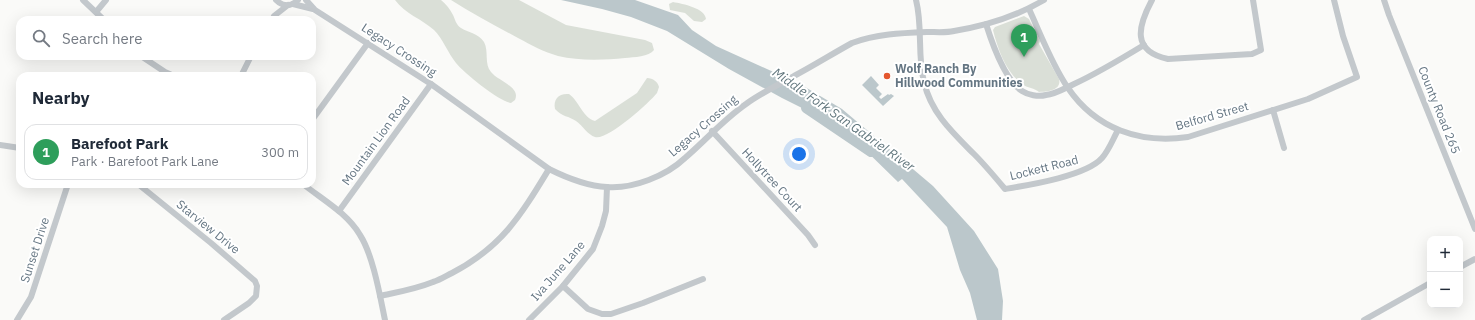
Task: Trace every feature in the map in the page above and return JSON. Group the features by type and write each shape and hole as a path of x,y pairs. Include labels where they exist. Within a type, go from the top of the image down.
{"street":[{"path":"83,0 100,16"},
{"path":"96,12 106,0"},
{"path":"273,16 276,0"},
{"name":"Legacy Crossing","path":"276,0 280,4 293,3 315,10 431,84 549,169 569,179 607,188 650,180 669,170 684,159 728,117 756,97 852,43 867,37 920,32 954,31 986,24 1029,9 1044,0"},
{"name":"Legacy Crossing","path":"306,0 315,10"},
{"path":"916,0 920,32"},
{"path":"1152,0 1140,25 1140,34 1144,46 1155,56 1168,60 1252,54 1261,50 1254,0"},
{"name":"Belford Street","path":"1029,9 1074,96 1102,122 1118,130 1156,140 1188,137 1308,99 1357,78 1343,36 1334,0"},
{"name":"County Road 265","path":"1384,0 1475,229"},
{"path":"276,16 293,3"},
{"path":"986,24 995,50 1009,78 1022,92 1032,95 1044,96 1056,93 1098,73 1144,46"},
{"name":"Lockett Road","path":"920,32 921,68 929,97 943,121 1005,188 1029,185 1086,169 1096,164 1103,157 1118,130"},
{"path":"316,114 368,43"},
{"path":"148,60 166,72"},
{"path":"243,72 249,60"},
{"name":"Mountain Lion Road","path":"339,210 431,84"},
{"path":"1273,110 1284,148"},
{"name":"Hollytree Court","path":"712,131 808,235 815,245"},
{"path":"0,144 16,147"},
{"path":"380,296 412,289 434,282 462,268 491,248 510,228 527,206 549,169"},
{"name":"Sunset Drive","path":"17,320 31,296 67,188"},
{"name":"Starview Drive","path":"143,188 255,281 257,291 256,296 249,303 224,320"},
{"path":"309,188 339,210 360,233 367,247 385,320"},
{"name":"Iva June Lane","path":"529,320 563,286 593,250 598,239 606,211 607,188"},
{"path":"1463,265 1475,259"},
{"path":"563,286 588,309 602,314 611,314 703,279"},
{"path":"1364,320 1427,285"}],"shaded area":[{"path":"395,0 441,0 453,15 459,27 482,39 486,49 489,69 494,75 508,84 515,91 515,100 511,103 499,98 474,80 456,63 434,30 409,13"},
{"path":"451,0 519,0 566,25 645,40 652,43 654,50 649,54 641,56 609,59 592,60 566,58 528,43"},
{"path":"673,2 698,9 705,15 706,19 702,22 694,21 685,13 670,10 669,4"},
{"path":"1024,16 1029,19 1040,41 1039,44 1059,79 1058,86 1054,90 1039,92 1022,84 1011,73 1000,53 993,30 995,27"},
{"path":"647,78 658,83 659,87 657,93 646,105 628,120 601,137 592,136 576,121 560,114 555,109 555,102 558,97 569,94 584,113 595,121 637,93"}],"water":[{"path":"561,0 635,0 678,15 692,30 716,46 800,84 842,109 933,186 974,231 998,269 1003,301 1002,320 977,320 970,293 960,270 947,227 902,179 898,182 855,140 826,120 729,69 667,31 631,17"},
{"path":"871,76 879,85 876,88 882,94 879,97 881,99 888,94 894,96 883,106 862,85"}],"waterway":[{"name":"Middle Fork San Gabriel River","path":"806,108 871,152"}],"place":[{"name":"Barefoot Park","path":"1024,57"},
{"name":"Wolf Ranch By Hillwood Communities","path":"887,76"}]}
